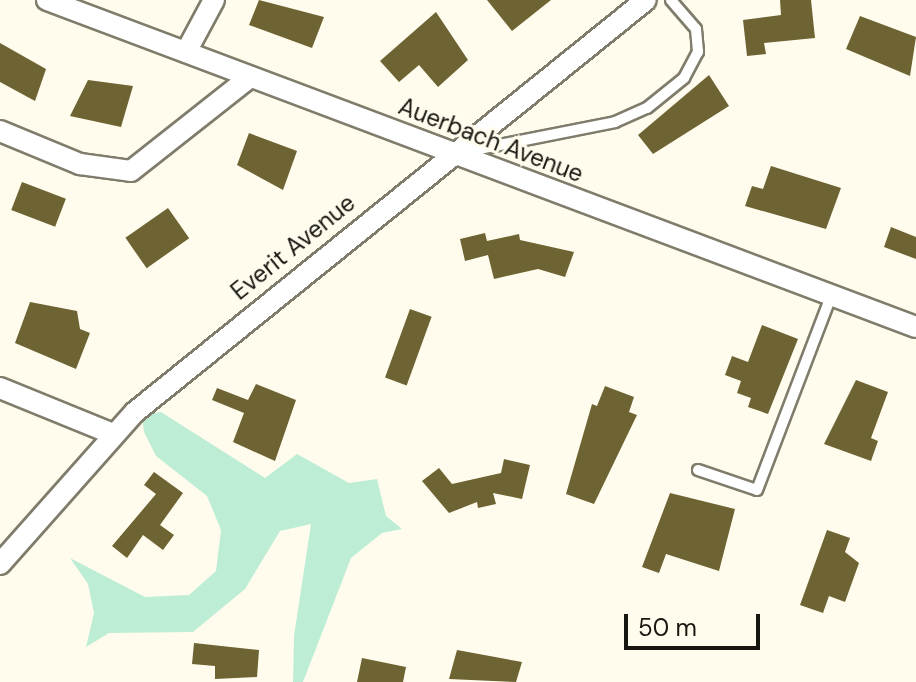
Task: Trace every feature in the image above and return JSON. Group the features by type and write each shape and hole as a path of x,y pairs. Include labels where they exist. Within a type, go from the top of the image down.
{"street":[{"name":"Auerbach Avenue","path":"47,0 450,155 916,327"},
{"path":"186,52 214,0"},
{"name":"Everit Avenue","path":"0,564 113,434 450,155 646,0"},
{"path":"0,131 80,164 131,171 250,77"},
{"path":"0,388 113,434"}],"lane":[{"path":"450,155 615,122 647,108 684,78 698,52 696,29 671,0"},
{"path":"698,470 757,490 831,296"}],"green space":[{"path":"161,412 265,478 297,454 349,483 377,479 386,516 402,529 382,533 351,558 303,682 293,682 294,636 311,524 280,531 245,589 193,632 109,633 86,647 94,613 88,584 70,558 145,597 189,595 216,571 221,530 207,496 156,456 144,432 142,415"}],"building":[{"path":"259,0 324,17 312,48 249,25"},
{"path":"487,0 551,0 512,31"},
{"path":"780,0 811,0 815,38 764,43 766,54 747,56 743,20 781,15"},
{"path":"436,12 468,60 438,87 419,65 399,82 380,61"},
{"path":"860,16 916,37 910,76 846,49"},
{"path":"0,43 46,69 35,101 0,82"},
{"path":"709,75 729,106 653,154 638,135"},
{"path":"88,80 133,86 121,127 70,116"},
{"path":"249,133 297,151 283,190 237,165"},
{"path":"771,166 841,188 826,229 745,206 752,186 763,189"},
{"path":"22,182 66,199 55,227 11,210"},
{"path":"168,208 189,238 147,268 125,238"},
{"path":"891,227 916,237 916,259 884,247"},
{"path":"485,233 487,241 519,234 520,240 574,252 565,277 538,269 494,279 488,255 465,261 460,239"},
{"path":"30,302 77,311 80,329 90,333 76,369 15,343"},
{"path":"410,309 432,317 407,385 385,378"},
{"path":"762,325 798,339 768,414 748,407 751,398 737,393 741,381 725,375 732,356 748,362"},
{"path":"856,380 888,392 871,438 878,441 871,461 824,444"},
{"path":"256,384 296,400 275,461 233,442 244,413 212,400 217,388 248,400"},
{"path":"605,386 634,397 629,412 637,415 594,504 566,494 592,404 597,406"},
{"path":"504,459 530,465 522,499 493,493 496,504 478,508 477,502 449,513 422,481 439,468 452,484 501,473"},
{"path":"154,472 183,493 160,525 174,535 163,550 143,535 127,558 112,546 156,494 144,485"},
{"path":"670,493 735,509 719,571 666,554 659,573 642,567"},
{"path":"827,530 850,538 845,552 859,563 845,602 829,596 823,613 800,605"},
{"path":"194,643 259,650 257,677 215,679 215,666 192,664"},
{"path":"457,650 522,662 516,682 449,679"},
{"path":"362,658 406,667 403,682 357,682"}]}
